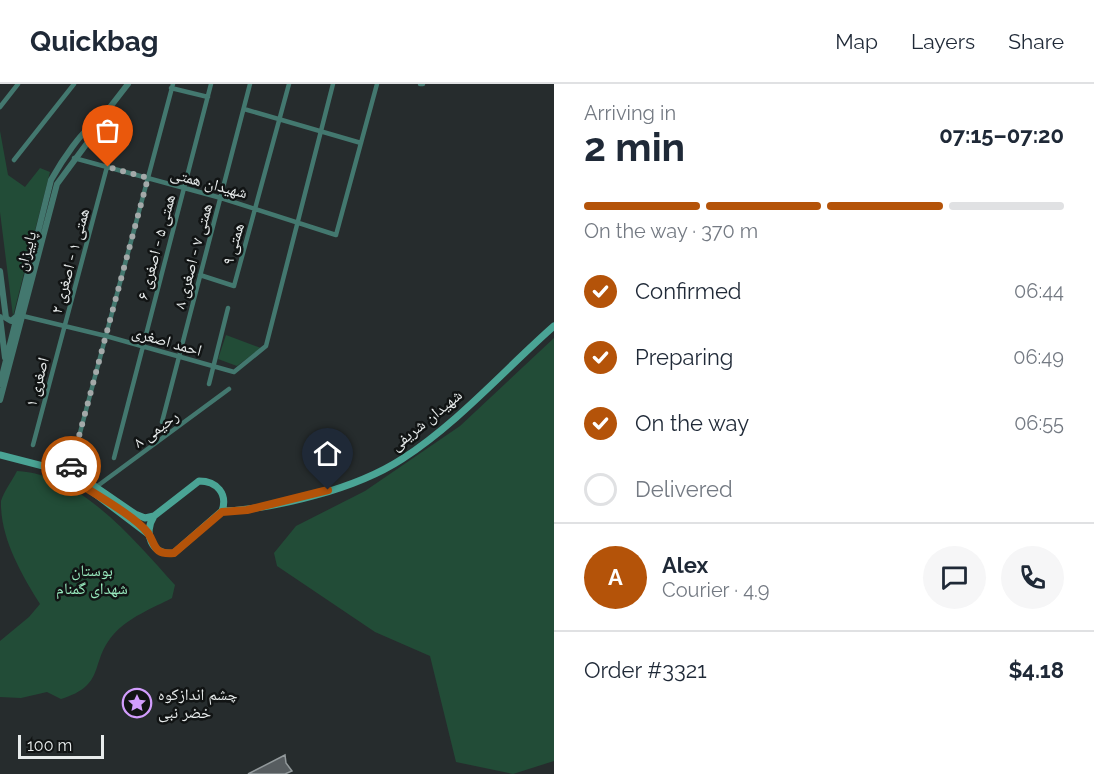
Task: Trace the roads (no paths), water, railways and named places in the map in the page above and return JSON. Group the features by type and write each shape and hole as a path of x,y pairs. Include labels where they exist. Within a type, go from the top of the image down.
{"main road":[{"name":"شهیدان شریفی","path":"222,512 247,510 311,497 400,460 475,399 554,326"},
{"path":"0,455 78,476 135,514 144,518 154,516"},
{"path":"69,474 148,534"},
{"path":"199,481 214,484 223,495 225,502 222,512 174,553 166,554 156,549 150,542 149,523 154,516 199,481"}],"street":[{"path":"0,107 18,84"},
{"path":"14,160 74,84"},
{"name":"پاییزان","path":"0,400 51,180 99,127 100,120 129,84"},
{"name":"همتی ۵ - اصغری ۶","path":"114,458 141,346 212,84"},
{"name":"همتی ۷ - اصغری ۸","path":"162,422 250,84"},
{"path":"256,208 289,84"},
{"path":"298,221 333,84"},
{"path":"244,109 361,143 377,84"},
{"path":"69,474 172,86 208,97"},
{"name":"همتی ۱ - اصغری ۲","path":"64,326 120,118 110,108"},
{"name":"شهیدان همتی","path":"71,156 256,208 336,235 361,143"},
{"name":"همتی ۹","path":"200,275 234,286 256,208"},
{"name":"احمد اصغری","path":"20,316 106,336 234,372 267,346 298,221"},
{"path":"0,271 6,318 11,321 20,316"},
{"path":"209,384 228,308"},
{"name":"پاییزان","path":"0,384 20,316"},
{"path":"0,317 6,362"},
{"name":"اصغری ۱","path":"33,445 64,326"},
{"name":"رحیمی ۸","path":"96,487 229,389"}],"place":[{"name":"چشم اندازکوه خضر نبی","path":"137,703"}],"park label":[{"name":"بوستان شهدای گمنام","path":"92,579"}]}
